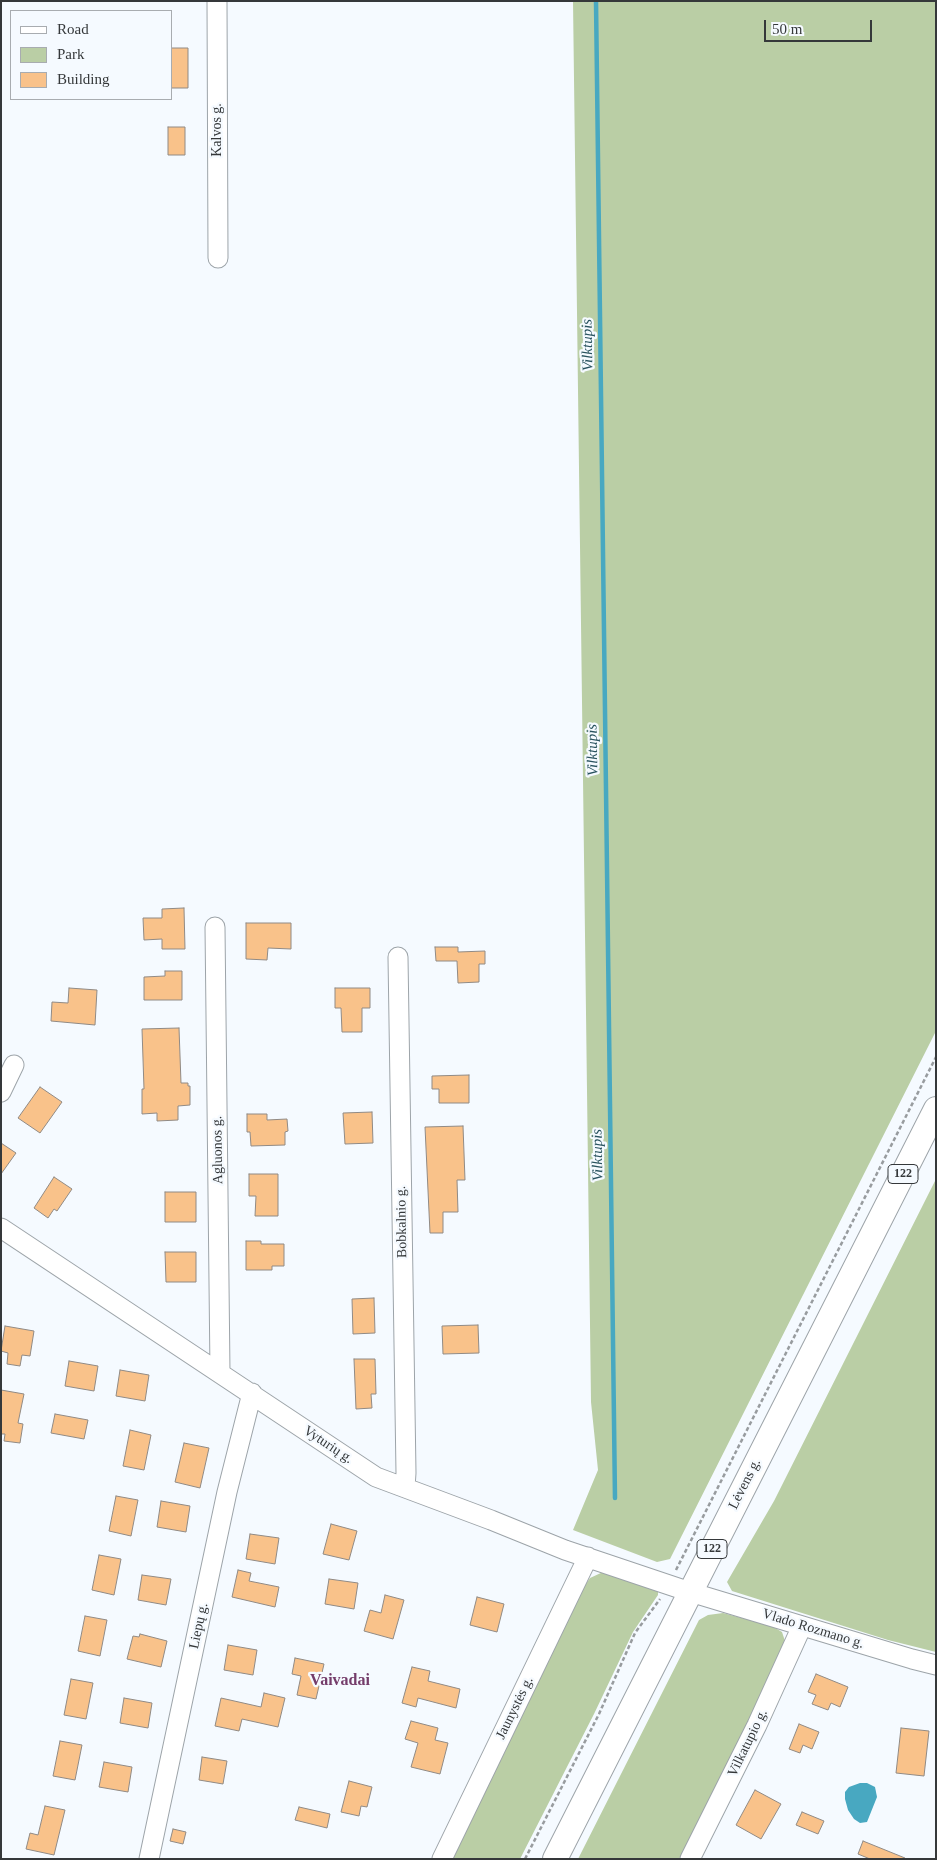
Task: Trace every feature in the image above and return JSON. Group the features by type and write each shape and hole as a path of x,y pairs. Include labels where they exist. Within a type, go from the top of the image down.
{"main road":[{"name":"Lėvens g.","path":"555,1859 680,1589 936,1109"}],"street":[{"name":"Kalvos g.","path":"217,1 218,258"},
{"name":"Agluonos g.","path":"215,927 220,1372"},
{"name":"Bobkalnio g.","path":"398,957 405,1487"},
{"path":"1,1092 14,1065"},
{"name":"Vyturių g.","path":"1,1228 376,1477 565,1550 680,1589"},
{"name":"Liepų g.","path":"149,1859 227,1492 252,1393"},
{"name":"Jaunystės g.","path":"442,1859 588,1557"},
{"name":"Vlado Rozmano g.","path":"680,1589 912,1659 936,1664"},
{"name":"Vilkatupio g.","path":"690,1859 757,1725 802,1626"}],"path":[{"path":"525,1859 599,1714 635,1633 680,1589 680,1560 755,1417 936,1057"}],"green space":[{"path":"573,1 936,1 936,1031 670,1559 657,1562 573,1530 598,1470 591,1402"},
{"path":"936,1179 936,1652 888,1640 732,1591 727,1582 774,1501"},
{"path":"603,1572 658,1591 658,1595 633,1632 594,1714 520,1859 451,1859 577,1597 590,1578"},
{"path":"723,1613 772,1626 782,1632 785,1641 784,1650 679,1859 578,1859 699,1620 708,1615"}],"water":[{"path":"860,1783 867,1783 875,1787 877,1797 867,1822 860,1823 854,1819 848,1810 845,1792 849,1787"}],"building":[{"path":"172,48 188,48 188,88 172,88"},
{"path":"168,127 185,127 185,155 168,155"},
{"path":"184,908 185,949 162,949 162,939 144,940 143,918 162,918 162,909"},
{"path":"246,923 291,923 291,949 268,948 267,960 246,959"},
{"path":"435,947 458,947 458,952 485,951 485,964 479,964 479,982 458,983 457,961 436,961"},
{"path":"165,971 182,971 182,1000 144,1000 144,977 165,976"},
{"path":"69,988 97,990 95,1025 51,1021 52,1002 68,1003"},
{"path":"335,988 370,988 370,1008 362,1008 362,1032 342,1032 341,1008 335,1008"},
{"path":"179,1028 181,1083 188,1083 188,1086 190,1086 190,1105 178,1106 178,1120 157,1121 157,1113 142,1114 142,1089 144,1089 142,1029"},
{"path":"469,1075 469,1103 439,1103 439,1089 432,1089 432,1076"},
{"path":"40,1087 62,1102 40,1133 18,1118"},
{"path":"372,1112 373,1143 345,1144 343,1113"},
{"path":"247,1114 267,1114 267,1120 287,1119 288,1131 285,1132 285,1145 251,1146 250,1132 247,1132"},
{"path":"463,1126 465,1180 457,1180 458,1212 443,1212 443,1233 430,1233 425,1127"},
{"path":"1,1143 16,1153 1,1174"},
{"path":"249,1174 278,1174 278,1216 255,1216 256,1196 249,1196"},
{"path":"54,1177 72,1189 57,1211 54,1209 48,1218 34,1208"},
{"path":"165,1192 196,1192 196,1222 165,1222"},
{"path":"246,1241 261,1241 261,1244 284,1244 284,1266 272,1266 272,1270 246,1270"},
{"path":"165,1252 196,1252 196,1282 166,1282"},
{"path":"374,1298 375,1333 353,1334 352,1299"},
{"path":"478,1325 479,1353 443,1354 442,1326"},
{"path":"5,1326 34,1331 30,1356 22,1355 20,1366 7,1364 8,1353 1,1351"},
{"path":"354,1359 375,1359 376,1394 371,1394 372,1408 356,1409"},
{"path":"69,1361 98,1366 94,1391 65,1386"},
{"path":"120,1370 149,1375 145,1401 116,1396"},
{"path":"1,1390 24,1394 18,1423 23,1424 20,1443 4,1441 5,1434 1,1434"},
{"path":"55,1414 88,1420 84,1439 51,1433"},
{"path":"130,1430 151,1435 144,1470 123,1466"},
{"path":"184,1443 209,1448 200,1488 175,1482"},
{"path":"116,1496 138,1500 131,1536 109,1531"},
{"path":"161,1501 190,1506 186,1532 157,1527"},
{"path":"331,1524 357,1531 349,1560 323,1554"},
{"path":"250,1534 279,1538 275,1564 246,1559"},
{"path":"99,1555 121,1559 114,1595 92,1590"},
{"path":"238,1570 251,1573 249,1581 279,1587 275,1607 232,1597"},
{"path":"142,1575 171,1579 166,1605 138,1600"},
{"path":"329,1579 358,1583 354,1609 325,1604"},
{"path":"385,1595 404,1600 393,1639 364,1631 370,1610 381,1613"},
{"path":"477,1597 504,1604 497,1632 470,1625"},
{"path":"85,1616 107,1620 100,1656 78,1651"},
{"path":"140,1634 167,1641 161,1667 127,1659 133,1636 139,1637"},
{"path":"228,1645 257,1650 253,1675 224,1670"},
{"path":"295,1658 324,1664 316,1699 297,1695 301,1676 292,1674"},
{"path":"412,1667 430,1671 428,1681 460,1689 456,1708 418,1698 416,1707 402,1703"},
{"path":"816,1674 848,1687 840,1707 831,1703 828,1710 812,1704 816,1695 808,1692"},
{"path":"71,1679 93,1683 86,1719 64,1715"},
{"path":"264,1693 285,1698 278,1727 242,1719 239,1731 215,1726 221,1698 261,1707"},
{"path":"124,1698 152,1703 148,1728 120,1723"},
{"path":"411,1721 438,1728 435,1740 448,1743 440,1774 411,1767 418,1743 405,1739"},
{"path":"799,1724 819,1732 812,1749 803,1745 800,1753 789,1749"},
{"path":"901,1728 929,1731 924,1776 896,1773"},
{"path":"60,1741 82,1745 75,1780 53,1776"},
{"path":"202,1757 227,1761 223,1784 199,1780"},
{"path":"104,1762 132,1767 128,1792 99,1787"},
{"path":"349,1781 372,1787 367,1807 361,1806 359,1816 341,1812"},
{"path":"755,1790 781,1804 761,1839 736,1825"},
{"path":"45,1806 65,1810 54,1855 26,1849 30,1833 38,1835"},
{"path":"299,1807 330,1814 327,1828 295,1820"},
{"path":"802,1812 824,1821 818,1834 796,1825"},
{"path":"173,1829 186,1832 183,1844 170,1841"},
{"path":"863,1841 905,1859 870,1859 858,1854"}],"waterway":[{"name":"Vilktupis","path":"596,1 615,1498"}],"district":[{"name":"Vaivadai","path":"340,1681"}]}
